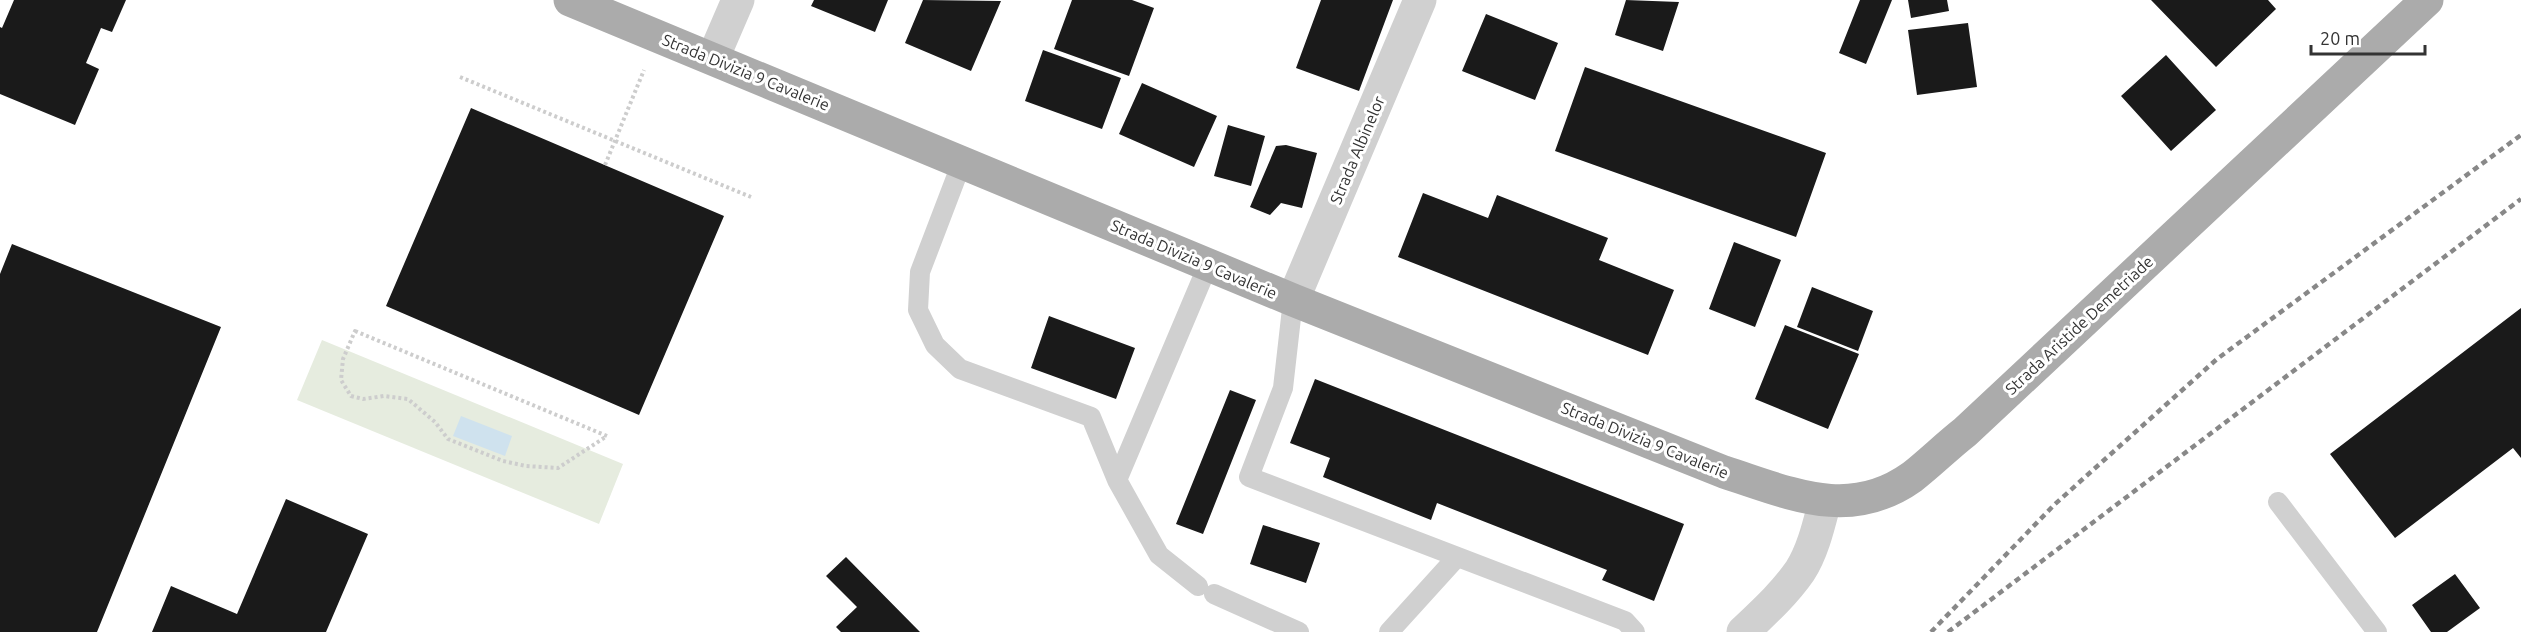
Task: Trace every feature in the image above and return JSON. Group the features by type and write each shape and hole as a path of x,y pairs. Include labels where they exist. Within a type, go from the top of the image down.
{"main road":[{"name":"Strada Divizia 9 Cavalerie","path":"570,0 1293,300 1724,472 1783,492 1825,501"},
{"name":"Strada Aristide Demetriade","path":"1825,501 1856,501 1878,496 1913,476 1965,432 2427,0"}],"street":[{"path":"713,58 738,0"},
{"name":"Strada Albinelor","path":"1293,300 1420,0"},
{"path":"1743,632 1771,606 1800,570 1816,533 1825,501"}],"lane":[{"path":"962,162 921,272 918,310 935,345 960,369 1091,417 1117,480 1159,555 1206,590 1299,632"},
{"path":"1117,480 1208,265"},
{"path":"1293,300 1283,388 1249,477 1625,621 1635,632"},
{"path":"2278,502 2377,632"},
{"path":"1389,632 1457,557"}],"path":[{"path":"605,165 658,36"},
{"path":"460,77 752,197"},
{"path":"355,331 486,386 607,436 558,468 526,466 448,440 435,422 408,399 384,396 363,399 351,396 341,380 343,358 355,331"}],"shaded area":[{"path":"322,340 623,464 599,524 297,400"}],"water":[{"path":"461,416 512,436 505,456 453,436"}],"building":[{"path":"14,0 126,0 112,32 101,28 86,63 99,69 75,125 0,94 0,27 2,28"},
{"path":"814,0 888,0 875,32 811,6"},
{"path":"923,0 1001,1 971,71 905,43"},
{"path":"1072,0 1132,0 1154,8 1129,76 1054,49"},
{"path":"1321,0 1393,0 1359,91 1296,68"},
{"path":"1626,0 1679,2 1663,51 1615,35"},
{"path":"1860,0 1892,0 1866,64 1839,53"},
{"path":"1908,0 1947,0 1949,11 1911,18"},
{"path":"2151,0 2268,0 2276,9 2216,67"},
{"path":"1486,14 1558,43 1535,100 1462,71"},
{"path":"1968,23 1977,87 1917,95 1908,30"},
{"path":"1043,50 1121,78 1102,129 1025,101"},
{"path":"2166,55 2216,110 2171,151 2121,96"},
{"path":"1585,67 1826,153 1796,237 1555,151"},
{"path":"1142,83 1217,116 1194,167 1119,134"},
{"path":"471,108 724,216 639,415 386,306"},
{"path":"1228,125 1265,136 1251,186 1214,176"},
{"path":"1286,145 1317,153 1302,208 1281,203 1270,215 1250,207 1276,146"},
{"path":"1423,193 1488,218 1497,195 1608,238 1599,260 1674,290 1648,355 1398,257"},
{"path":"1734,242 1781,260 1755,327 1709,309"},
{"path":"12,244 221,327 97,632 0,632 0,274"},
{"path":"1812,287 1873,311 1858,351 1797,327"},
{"path":"2521,308 2521,458 2513,448 2395,538 2330,454"},
{"path":"1049,316 1135,348 1116,399 1031,368"},
{"path":"1785,325 1859,354 1828,429 1755,399"},
{"path":"1315,379 1684,524 1654,601 1602,580 1607,570 1437,503 1431,520 1323,477 1330,458 1290,443"},
{"path":"1230,390 1256,400 1203,534 1176,524"},
{"path":"286,499 368,534 326,632 152,632 171,586 237,614"},
{"path":"1263,525 1320,543 1306,583 1250,564"},
{"path":"846,557 920,632 841,632 836,627 857,607 826,576"},
{"path":"2455,574 2480,608 2447,632 2431,632 2412,605"}],"railway":[{"path":"1931,632 2055,504 2217,359 2521,135"},
{"path":"1948,632 2521,199"}]}
